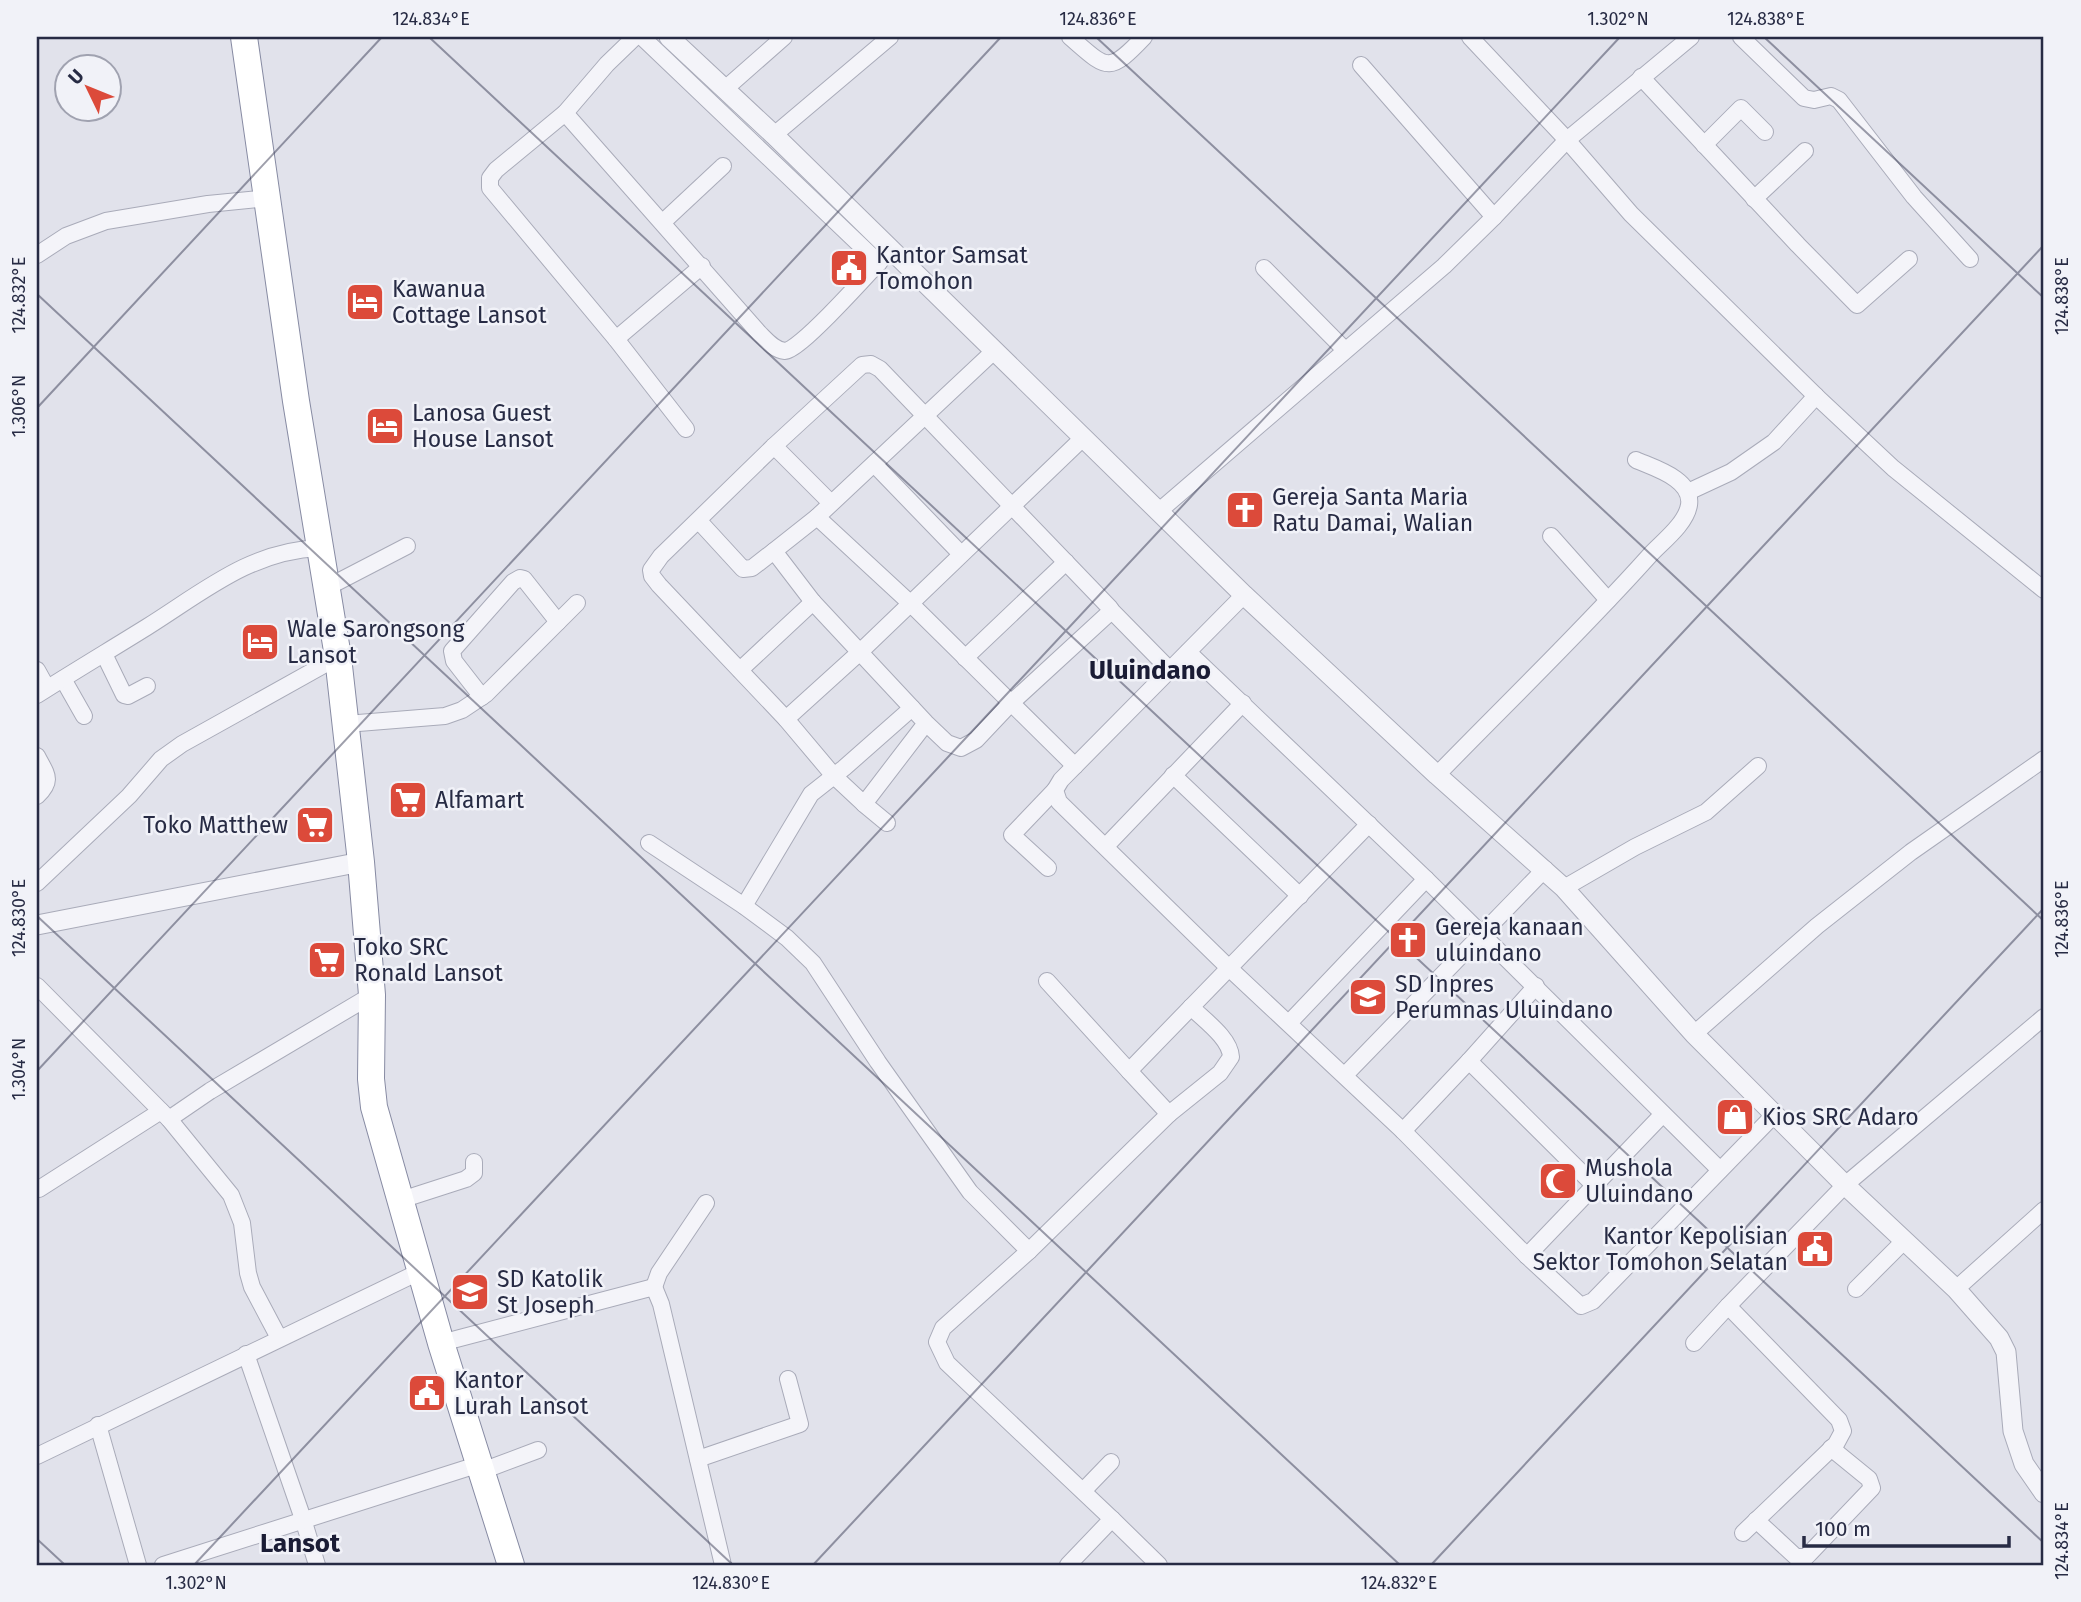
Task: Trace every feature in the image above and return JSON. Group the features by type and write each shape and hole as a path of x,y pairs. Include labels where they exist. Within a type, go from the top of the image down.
{"highway":[{"path":"244,37 319,548 338,657 361,862 372,995 371,1079 374,1107 441,1343 510,1565"}],"street":[{"path":"635,37 607,64 565,113 496,170 490,178 491,188 616,339 686,429"},
{"path":"642,37 993,352 1244,595 1437,775 1545,869 1695,1034 1845,1185 1956,1289 1999,1338 2006,1352 2013,1431 2024,1464 2044,1493"},
{"path":"669,37 774,135 885,256"},
{"path":"725,89 784,37"},
{"path":"774,135 890,37"},
{"path":"1070,37 1105,64 1121,60 1144,37"},
{"path":"1470,37 1632,214 1816,396 1893,468 2044,590"},
{"path":"1158,512 1444,266 1567,140 1691,37"},
{"path":"1741,37 1804,98 1814,100 1831,96 1839,100 1914,197 1970,259"},
{"path":"1361,65 1494,217"},
{"path":"1641,77 1857,305 1909,259"},
{"path":"1704,145 1741,108 1765,132"},
{"path":"565,113 758,333 783,351 791,350 800,344 885,256"},
{"path":"1754,199 1805,151"},
{"path":"663,222 723,166"},
{"path":"37,255 66,236 106,221 208,204 268,198"},
{"path":"616,339 702,266"},
{"path":"1264,268 1345,350"},
{"path":"698,520 743,569 751,568 817,517 993,352"},
{"path":"887,823 834,776 786,719 652,576 651,570 774,446 862,365 867,363 880,369 1170,670"},
{"path":"1688,492 1731,472 1774,442 1816,396"},
{"path":"786,719 1084,438"},
{"path":"774,446 831,503"},
{"path":"1437,775 1684,519 1689,505 1688,492 1680,482 1636,460"},
{"path":"874,464 961,554"},
{"path":"817,517 910,603 1075,766"},
{"path":"1551,536 1608,600"},
{"path":"326,588 407,546"},
{"path":"37,670 42,692 222,578 247,565 284,552 319,548"},
{"path":"774,551 813,602 926,723 947,743 961,748 976,740 1010,704 1111,610"},
{"path":"965,658 1066,562"},
{"path":"482,697 454,661 452,651 513,582 524,579 558,622"},
{"path":"1048,868 1012,835 1075,766 1244,595"},
{"path":"740,670 813,602"},
{"path":"346,724 445,716 462,710 482,697 577,603"},
{"path":"1188,652 1536,986 1720,1170"},
{"path":"104,654 124,695 128,696 147,686"},
{"path":"37,883 130,796 161,759 182,744 338,657"},
{"path":"63,678 84,716"},
{"path":"1106,846 1243,703"},
{"path":"744,906 811,794 912,708"},
{"path":"864,804 926,723"},
{"path":"37,757 48,779 47,785 37,796"},
{"path":"1695,1034 1770,965 1869,885 1911,852 2044,759"},
{"path":"1564,888 1635,847 1706,812 1758,766"},
{"path":"1173,775 1300,896"},
{"path":"1055,790 1059,802 1229,968 1345,1075 1572,1299 1585,1306 1593,1301 1775,1114"},
{"path":"1129,1071 1369,824"},
{"path":"649,843 788,938 813,963 878,1062 970,1192 1029,1251"},
{"path":"37,925 361,862"},
{"path":"1345,1075 1545,869"},
{"path":"1289,1023 1426,879"},
{"path":"1047,981 1169,1114"},
{"path":"37,986 165,1115 231,1195 242,1223 252,1287 279,1338"},
{"path":"1402,1131 1469,1062 1536,986"},
{"path":"39,1189 372,995"},
{"path":"1159,1565 947,1363 937,1342 950,1320 1029,1251 1169,1114 1220,1073 1231,1057 1231,1050 1191,1007"},
{"path":"1693,1343 1845,1185 2044,1017"},
{"path":"1469,1062 1594,1185"},
{"path":"1527,1256 1663,1114"},
{"path":"401,1200 466,1179 474,1172 474,1162"},
{"path":"706,1203 659,1273 654,1287 661,1304 723,1565"},
{"path":"1956,1289 2044,1210"},
{"path":"1856,1289 1905,1241"},
{"path":"37,1455 421,1271"},
{"path":"441,1343 654,1287"},
{"path":"1728,1306 1839,1420 1843,1431 1841,1438 1743,1533"},
{"path":"246,1354 317,1565"},
{"path":"698,1459 797,1427 800,1424 788,1379"},
{"path":"98,1425 138,1565"},
{"path":"1755,1520 1796,1557 1806,1557 1872,1488 1869,1479 1831,1448"},
{"path":"163,1565 303,1519 538,1450"},
{"path":"1083,1491 1111,1462"},
{"path":"1068,1565 1112,1519"}],"place":[{"name":"Kantor Samsat Tomohon","path":"849,268"},
{"name":"Kawanua Cottage Lansot","path":"365,302"},
{"name":"Lanosa Guest House Lansot","path":"385,426"},
{"name":"Gereja Santa Maria Ratu Damai, Walian","path":"1245,510"},
{"name":"Wale Sarongsong Lansot","path":"260,642"},
{"name":"Alfamart","path":"408,800"},
{"name":"Toko Matthew","path":"315,825"},
{"name":"Gereja kanaan uluindano","path":"1408,940"},
{"name":"Toko SRC Ronald Lansot","path":"327,960"},
{"name":"SD Inpres Perumnas Uluindano","path":"1368,997"},
{"name":"Kios SRC Adaro","path":"1735,1117"},
{"name":"Mushola Uluindano","path":"1558,1181"},
{"name":"Kantor Kepolisian Sektor Tomohon Selatan","path":"1815,1249"},
{"name":"SD Katolik St Joseph","path":"470,1292"},
{"name":"Kantor Lurah Lansot","path":"427,1393"}],"district":[{"name":"Uluindano","path":"1150,670"},
{"name":"Lansot","path":"300,1543"}]}
